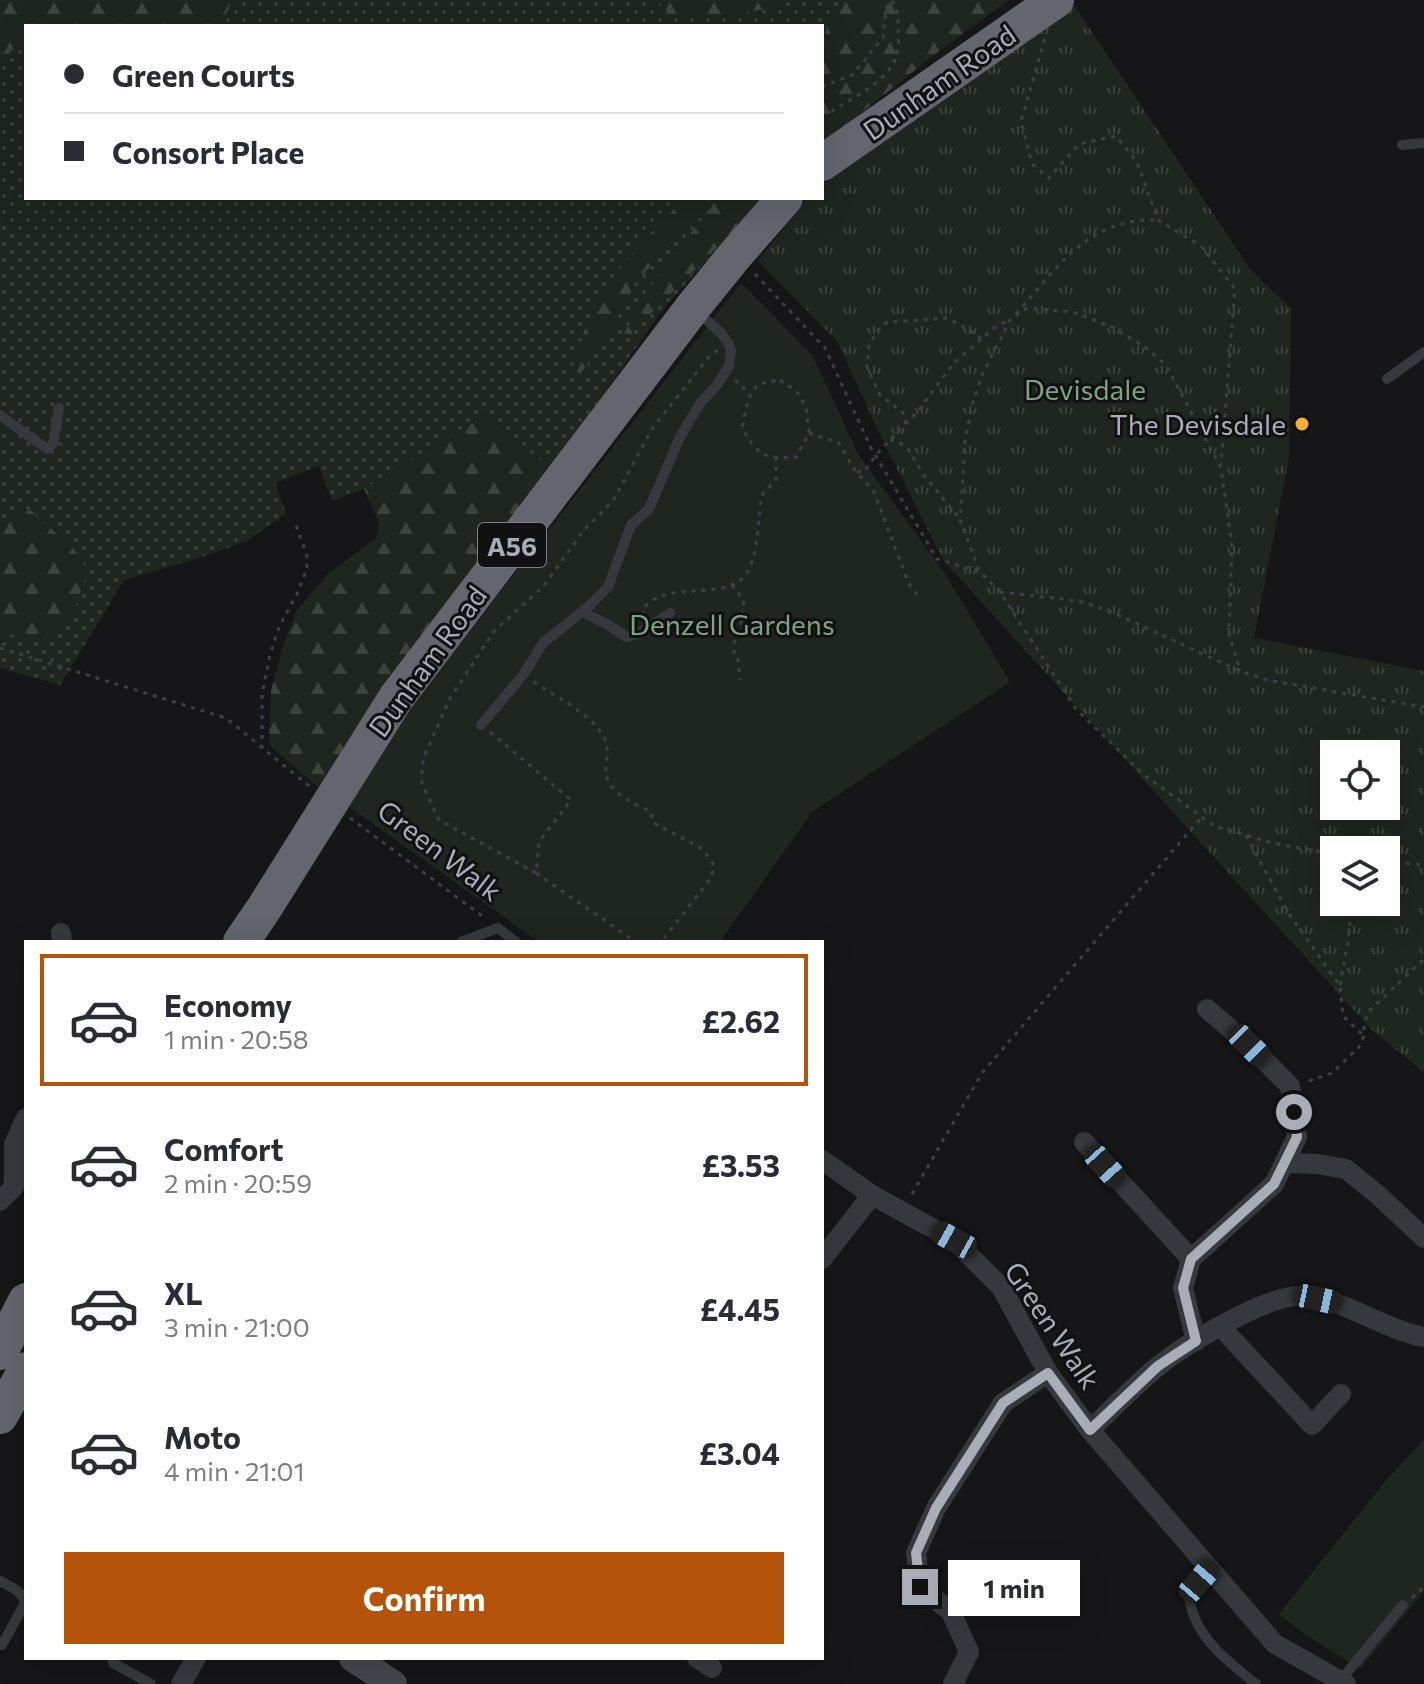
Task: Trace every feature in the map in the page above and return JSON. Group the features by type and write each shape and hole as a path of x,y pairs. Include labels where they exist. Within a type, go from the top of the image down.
{"highway":[{"name":"Dunham Road","path":"824,162 1056,0"},
{"name":"Dunham Road","path":"242,940 396,698 693,307 783,200"},
{"name":"Dunham Road","path":"249,940 263,910"},
{"path":"9,1378 24,1310"},
{"path":"9,1378 14,1351 24,1338"},
{"path":"0,1428 24,1423"}],"main road":[{"path":"356,1660 393,1684"}],"street":[{"path":"1196,1341 1183,1288 1191,1259 1274,1184 1297,1137 1290,1086 1207,1009"},
{"path":"0,1201 14,1187 14,1144 24,1122"},
{"path":"1084,1142 1191,1259"},
{"name":"Green Walk","path":"824,1161 872,1195 954,1240 1001,1287 1048,1373 1090,1430 1210,1569 1275,1644 1343,1682"},
{"path":"1284,1163 1346,1169 1424,1238"},
{"path":"824,1256 872,1195"},
{"path":"1090,1430 1158,1366 1220,1326 1276,1299 1301,1296 1335,1303 1403,1333 1424,1337"},
{"path":"1220,1326 1312,1425 1341,1394"},
{"path":"953,1684 969,1652 951,1612 920,1587 916,1553 936,1508 1003,1403 1048,1373"},
{"path":"181,1684 195,1660"}],"lane":[{"path":"1402,145 1424,143"},
{"path":"481,725 523,675 543,643 608,587 631,525 649,509 680,437 701,402 729,366 731,350 728,343 693,307"},
{"path":"1387,379 1424,352"},
{"path":"0,415 47,449 53,444 59,408"},
{"path":"582,612 626,637 638,634 670,613"},
{"path":"466,940 498,928"},
{"name":"Green Walk","path":"498,928 513,940"},
{"path":"1210,1569 1189,1593 1190,1609 1209,1642 1256,1684"},
{"path":"0,1581 19,1592 24,1600"},
{"path":"2,1645 24,1605"},
{"path":"1343,1682 1403,1605"},
{"path":"112,1660 151,1684"}],"path":[{"path":"824,86 852,75 883,38 890,0 897,8 899,34 894,62 873,85 832,111 824,112"},
{"path":"1045,39 1021,121 1032,164 1049,178 1079,144 1116,136 1137,162 1158,220"},
{"path":"960,520 965,441 972,405 982,375 1010,320 1056,266 1100,232 1118,223 1158,220 1201,246 1235,289 1221,468 1232,546 1229,634 1240,671"},
{"path":"768,288 825,348 875,456 937,559 980,572"},
{"path":"857,472 865,471 953,364 994,328 1027,308 1073,312 1112,327 1145,347 1166,365 1221,468"},
{"path":"904,426 906,418 880,395 867,367 869,346 877,331 887,322 947,318 981,339"},
{"path":"633,940 536,873 439,820 422,784 422,767 449,700 494,631 543,587 584,530 613,501 652,429 708,358 728,343"},
{"path":"726,371 750,394"},
{"path":"780,380 797,392 806,407 809,433 796,457 776,458 756,450 742,428 747,401 758,384 780,380"},
{"path":"809,433 839,443 874,492 909,584 920,598"},
{"path":"890,440 908,449 923,474 960,520 980,572 1000,592 1076,709 1143,774 1214,826 1272,843 1320,852"},
{"path":"650,626 642,611 646,604 673,592 717,590 742,579 750,568 757,541 763,494 776,480 776,458"},
{"path":"262,749 262,695 270,655 279,627 307,568 307,556 296,525"},
{"path":"732,585 744,601 741,624 734,643 740,680"},
{"path":"1000,592 1082,602 1107,610 1240,671 1267,680 1424,707"},
{"name":"Green Walk","path":"0,648 226,718 329,803 498,928"},
{"path":"523,675 586,718 604,736 608,754 605,770 618,796 650,811 654,823 699,847 714,865 711,878 663,940"},
{"path":"481,725 571,800 539,842 536,873"},
{"path":"902,1211 982,1073 1203,817"},
{"path":"1246,835 1287,911 1340,986"},
{"path":"1400,863 1424,865"},
{"path":"1351,916 1340,986 1343,1016 1364,1036"},
{"path":"1290,1086 1332,1073 1359,1047 1370,1010 1424,959"}],"green space":[{"path":"0,0 995,0 824,134 824,24 24,24 24,200 761,200 664,308 551,469 486,414 364,489 332,501 319,466 275,483 286,514 246,541 124,580 60,685 0,668"},
{"path":"0,0 231,0 224,24 24,24 24,37 0,63"},
{"path":"656,0 794,0 735,14 674,18"},
{"path":"841,0 1009,0 824,142 824,36"},
{"name":"Devisdale","path":"1072,2 1251,270 1291,308 1289,458 1254,638 1424,671 1424,1072 1371,1029 943,560 837,341 758,261 805,200 824,200 824,177"},
{"path":"682,200 707,200 635,284 611,330 581,373 572,370 597,304 627,259"},
{"path":"716,200 764,200 618,347 642,297"},
{"name":"Denzell Gardens","path":"741,283 813,356 858,454 946,575 1010,682 812,812 721,940 536,940 348,806 409,709"},
{"path":"486,414 551,469 353,733 318,787 269,745 271,691 285,639 297,610 328,574 376,538 379,522 364,489"},
{"path":"30,510 73,548 88,570 70,623 39,640 0,633 0,520"},
{"path":"1424,1440 1424,1591 1360,1669 1279,1614 1386,1480"}],"place":[{"name":"The Devisdale","path":"1302,424"}],"route":[{"path":"920,1587 916,1553 936,1508 1003,1403 1048,1373 1090,1430 1158,1366 1196,1341 1183,1288 1191,1259 1274,1184 1297,1137 1294,1112"}]}
